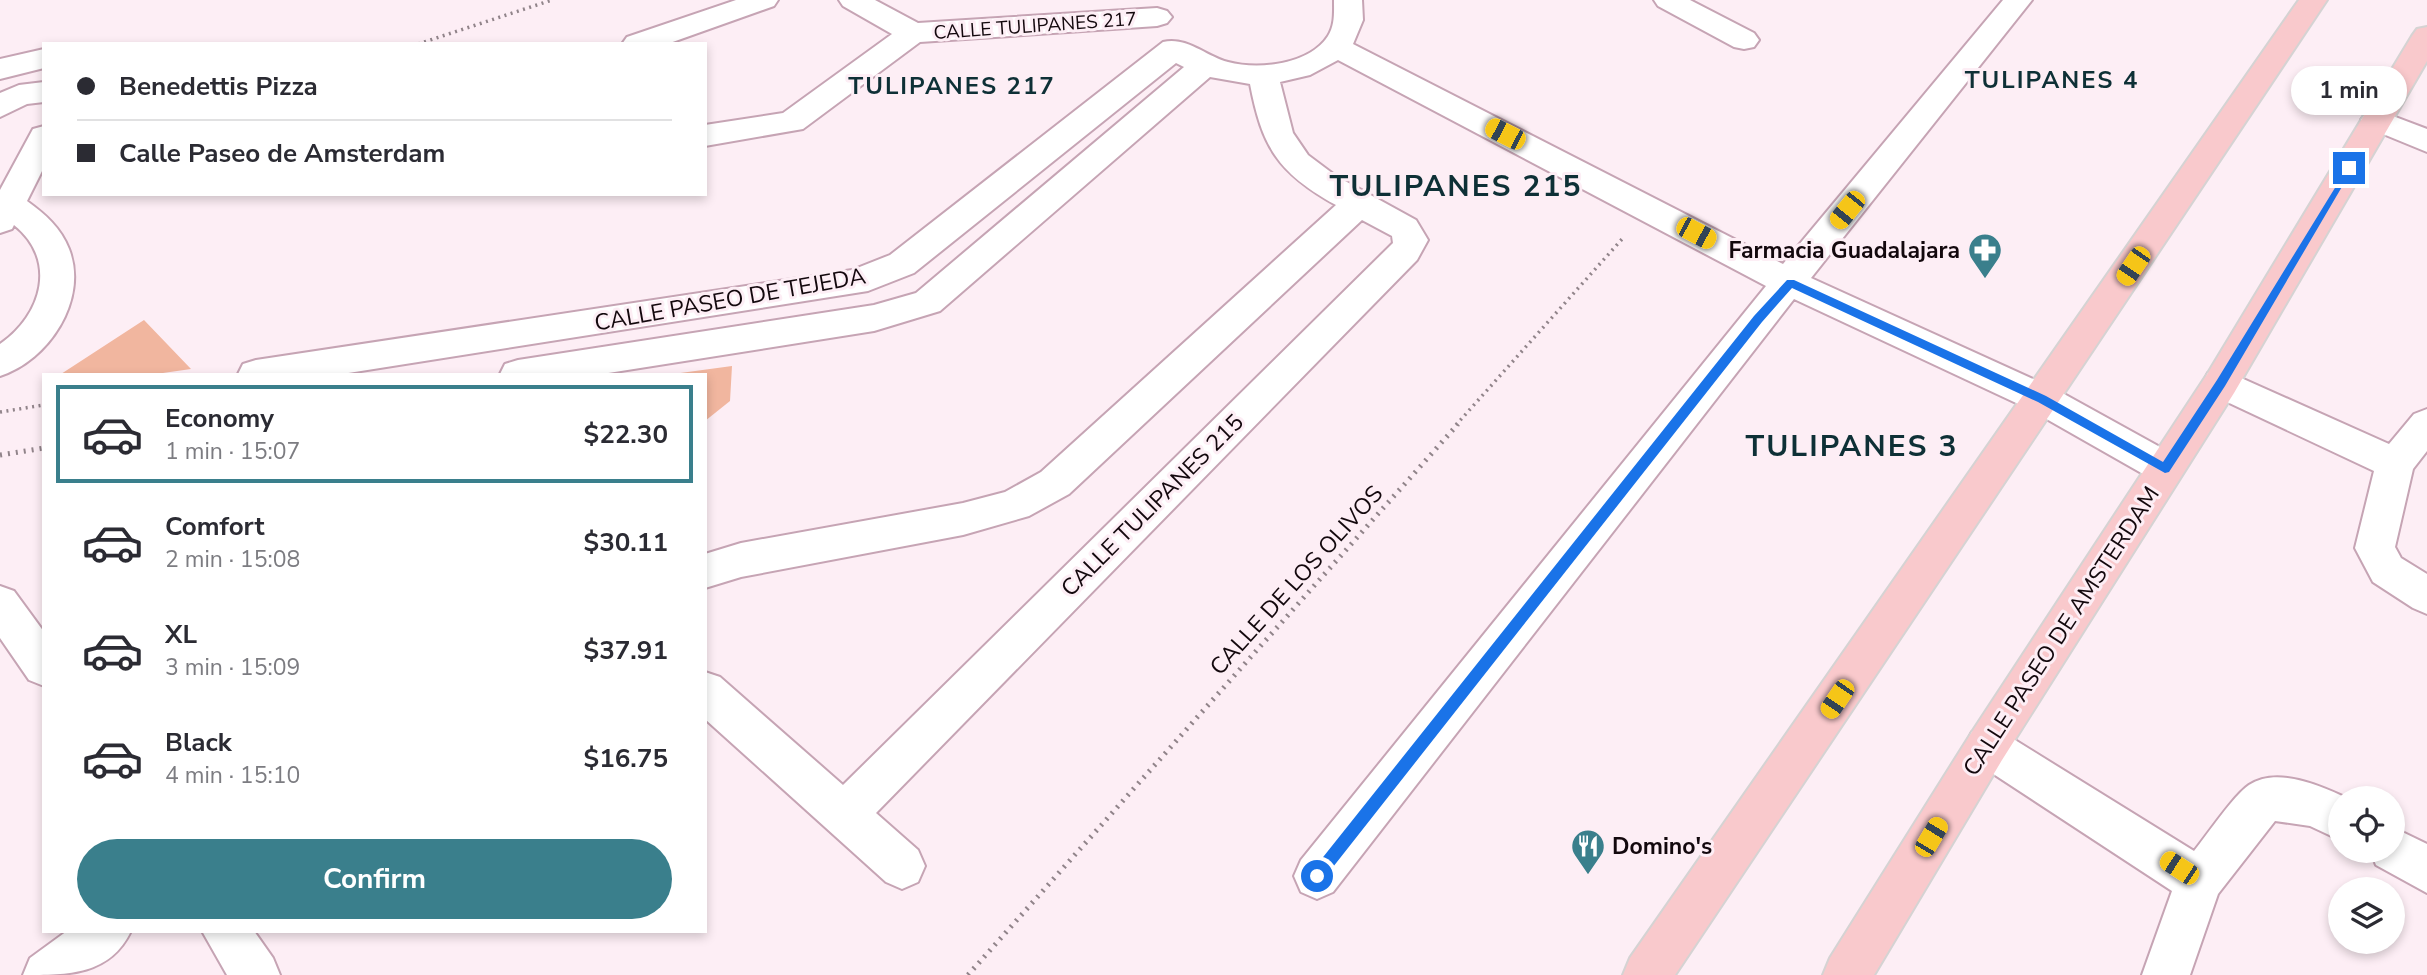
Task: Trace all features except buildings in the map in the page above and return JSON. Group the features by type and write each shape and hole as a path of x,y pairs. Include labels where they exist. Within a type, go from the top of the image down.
{"main road":[{"path":"1647,975 2313,0"},
{"name":"CALLE PASEO DE AMSTERDAM","path":"1847,975 1987,746 2221,383 2427,36"}],"street":[{"path":"644,42 764,0"},
{"name":"CALLE TULIPANES 217","path":"853,0 913,33"},
{"path":"1158,9 1158,27 1174,49 1204,66 1242,74 1264,73 1282,72 1317,61 1337,48 1352,19 1348,0"},
{"path":"1668,0 1744,40"},
{"path":"1317,876 1749,330 2018,0"},
{"name":"CALLE TULIPANES 217","path":"707,136 792,122 913,33 1158,9"},
{"path":"1337,48 1790,283 2042,399 2165,468"},
{"name":"CALLE PASEO DE TEJEDA","path":"263,373 856,282 902,264 1174,49"},
{"path":"0,69 42,58"},
{"name":"CALLE PASEO DE TEJEDA","path":"523,373 874,318 928,302 1204,66"},
{"name":"CALLE TULIPANES 215","path":"845,814 1405,251 1411,240 1404,228 1304,170 1285,150 1273,117 1264,73"},
{"path":"0,107 19,95 42,92"},
{"path":"2377,120 2427,141"},
{"path":"0,362 30,340 48,312 57,289 57,265 53,249 44,234 4,212 42,140"},
{"path":"707,570 741,560 963,519 1015,505 1055,483 1360,202"},
{"path":"2221,383 2395,464"},
{"path":"2427,424 2395,464 2375,548 2387,570 2427,596"},
{"path":"0,604 42,664"},
{"path":"707,693 902,866"},
{"path":"1987,746 2200,881"},
{"path":"2166,975 2200,881 2264,800 2287,798 2318,804 2328,810"},
{"path":"2405,857 2427,870"},
{"path":"47,975 104,933"},
{"path":"227,933 256,975"}],"path":[{"path":"424,42 552,0"},
{"name":"CALLE DE LOS OLIVOS","path":"968,975 1649,208"},
{"path":"0,412 42,405"},
{"path":"0,455 42,448"}],"shaded area":[{"path":"144,320 191,369 163,373 63,373"},
{"path":"732,366 730,401 707,419 707,373 680,373"}],"place":[{"name":"Farmacia Guadalajara","path":"1985,280"},
{"name":"Domino's","path":"1588,876"}],"district":[{"name":"TULIPANES 4","path":"2052,80"},
{"name":"TULIPANES 217","path":"952,86"},
{"name":"TULIPANES 215","path":"1456,186"},
{"name":"TULIPANES 3","path":"1852,446"}],"route":[{"path":"1317,876 1758,319 1790,283 2042,399 2165,468 2221,383 2349,168"}]}
